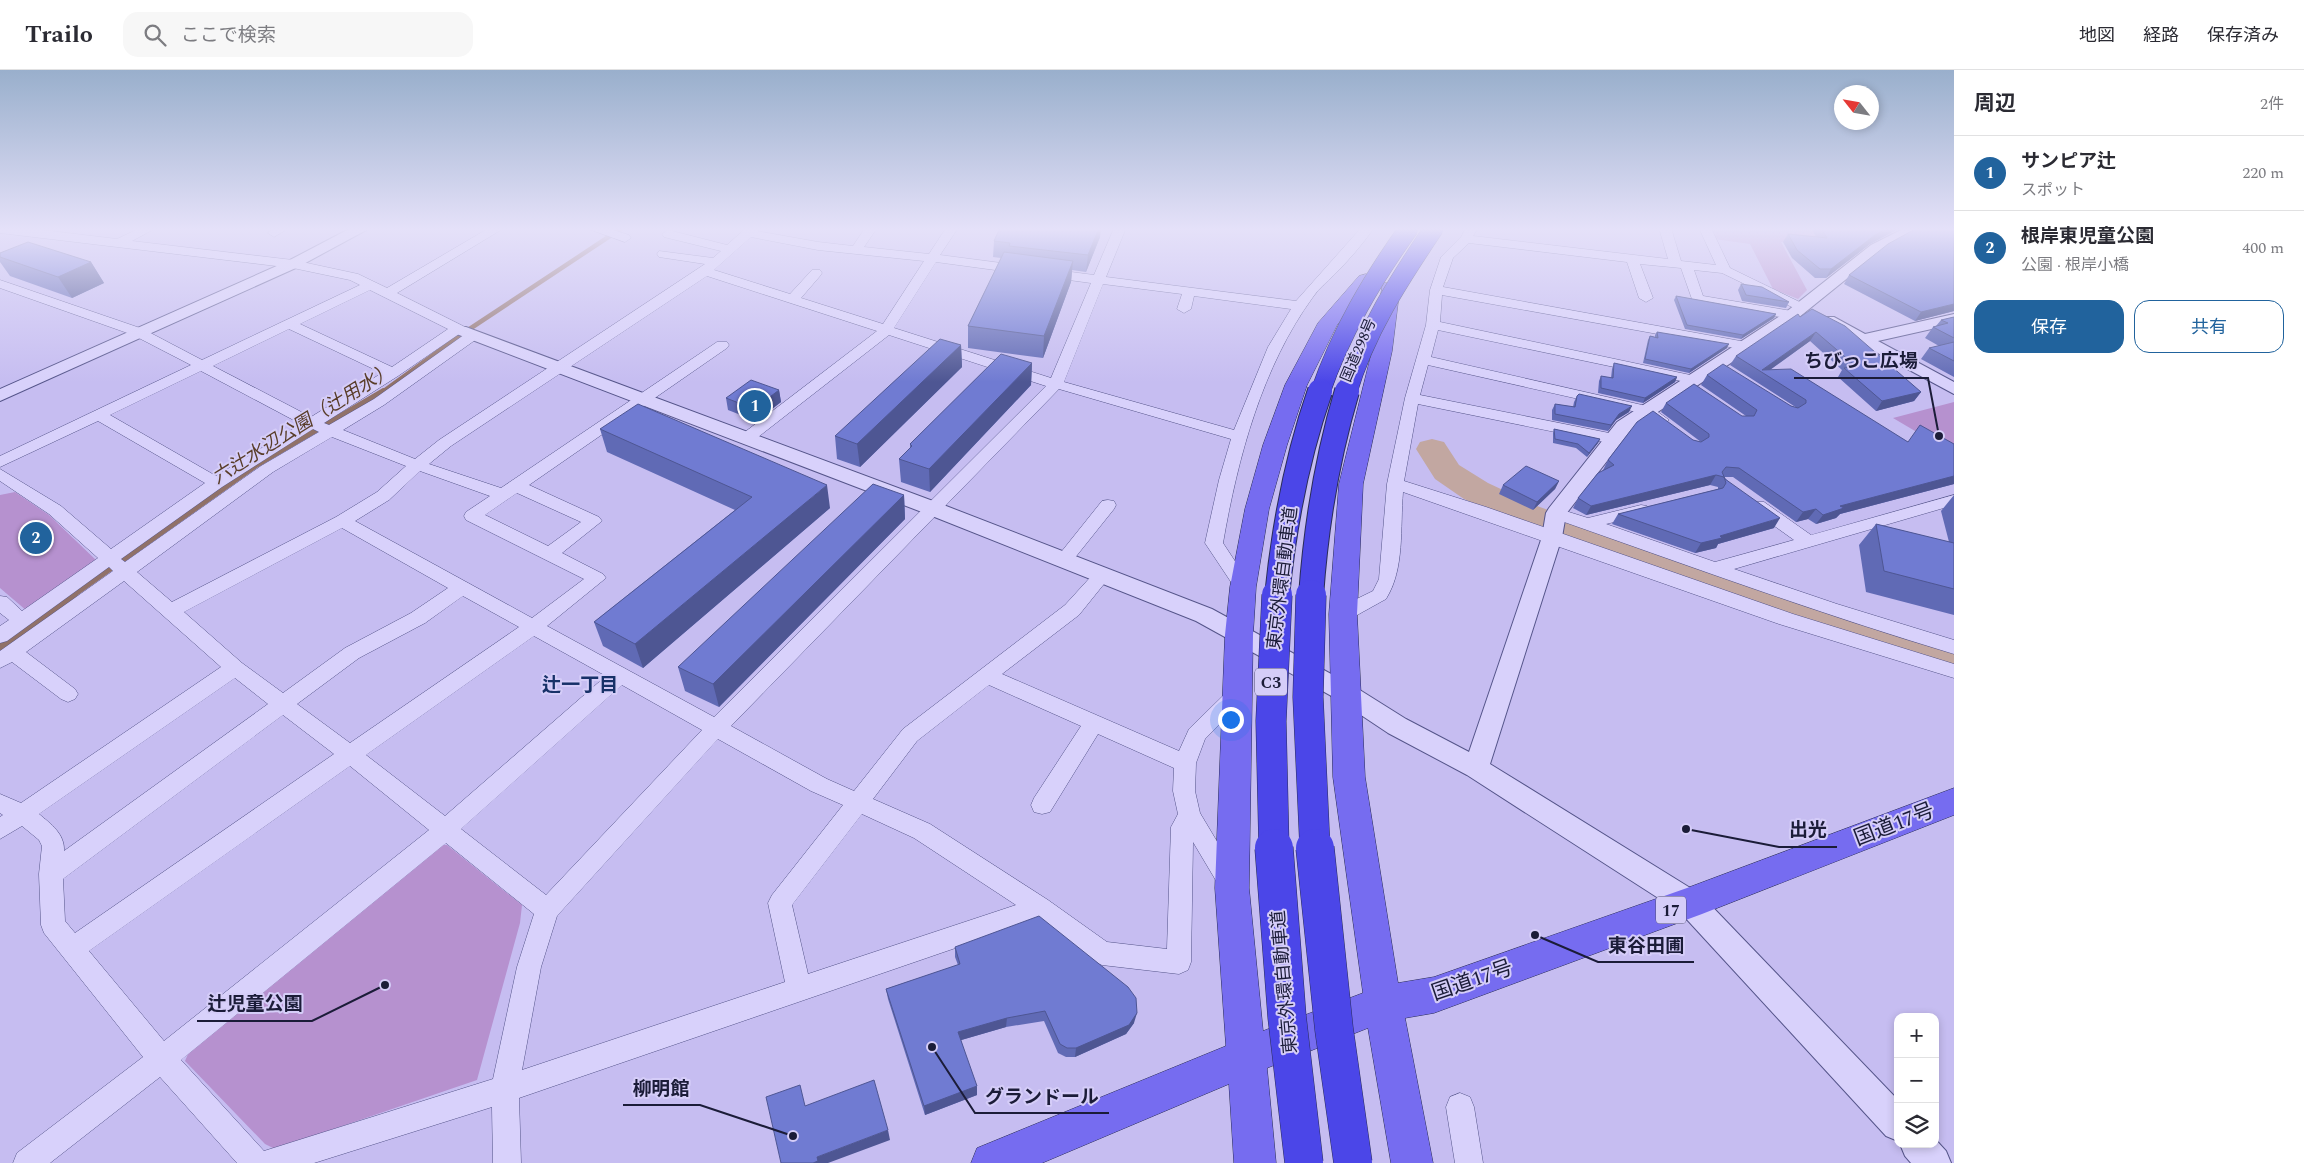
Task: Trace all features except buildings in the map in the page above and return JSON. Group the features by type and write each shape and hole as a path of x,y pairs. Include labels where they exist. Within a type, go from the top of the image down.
{"highway":[{"name":"東京外環自動車道","path":"1304,1163 1292,1075 1276,904 1270,699 1280,566 1302,450 1329,366 1346,327 1376,279"},
{"name":"国道298号","path":"1339,397 1351,364 1376,308 1380,279"},
{"name":"国道298号","path":"1316,390 1348,313 1382,279"},
{"name":"東京外環自動車道","path":"1353,1163 1338,1074 1311,806 1308,704 1309,626 1322,501 1331,456 1354,370 1387,298 1400,279"},
{"path":"1254,1163 1232,888 1239,692 1239,635 1243,587 1256,509 1275,445 1296,385 1328,323 1379,282"},
{"path":"1379,282 1382,351 1351,484 1343,614 1349,777 1383,1004 1412,1163"},
{"name":"国道17号","path":"992,1163 1246,1057 1383,1004 1434,995 1690,903 1952,805"}],"street":[{"path":"0,396 142,334 261,279"},
{"path":"360,279 465,332 934,508 1204,615 1346,693 1397,726 1476,768 1690,903 1894,1120"},
{"path":"387,294 412,279"},
{"path":"171,611 342,521 383,496 417,465 692,279"},
{"path":"740,279 793,300 1056,384 1240,436"},
{"path":"793,300 810,279"},
{"path":"747,438 886,330 919,279"},
{"path":"1091,279 1300,306"},
{"path":"1243,587 1214,543 1220,508 1240,436 1262,376 1279,340 1309,293 1322,279"},
{"path":"1343,614 1380,595 1388,579 1395,484 1412,398 1433,325 1436,290 1440,279"},
{"path":"1639,279 1646,298"},
{"path":"1688,279 1698,298 1796,310"},
{"path":"1741,279 1796,310 1864,339 1954,389"},
{"path":"1476,768 1552,537 1556,513 1624,426 1646,410 1695,386 1717,365 1796,310 1836,279"},
{"path":"507,1163 506,1089 529,967 547,910 717,727 1056,384 1099,280"},
{"path":"0,284 142,334 322,427 417,465 510,491 592,521 549,554"},
{"path":"0,462 370,284"},
{"path":"1436,290 1746,346"},
{"path":"1184,309 1189,291"},
{"path":"1864,339 1954,319"},
{"path":"289,324 394,373"},
{"path":"1433,325 1695,386"},
{"path":"0,636 22,621 118,565 267,469 394,373 465,332"},
{"path":"68,694 6,656 216,484 322,427 379,402 465,332"},
{"path":"73,948 531,628 597,578 472,516 722,345"},
{"path":"1423,360 1646,410 1670,427"},
{"path":"1717,365 1734,375"},
{"path":"1412,398 1614,438"},
{"path":"99,416 216,484"},
{"path":"5,483 55,510 236,668 350,754 547,910"},
{"path":"1395,484 1457,502 1722,598 1888,653 1954,671"},
{"path":"1742,494 1807,541"},
{"path":"1713,568 1954,500"},
{"path":"1064,560 1108,505"},
{"path":"1586,524 1653,507"},
{"path":"1556,513 1830,609 1954,647"},
{"path":"342,521 531,628 717,727 819,785 922,831 1040,908 1102,953 1179,962 1182,827 1189,815"},
{"path":"799,990 780,903 910,735 1072,610 1102,575"},
{"path":"51,874 352,654 418,618 462,588"},
{"path":"0,602 22,621"},
{"path":"0,829 10,808 236,668"},
{"path":"26,1163 162,1059 445,830 620,675"},
{"path":"987,676 1185,762"},
{"path":"1232,888 1189,815 1184,791 1185,762 1196,735 1239,692"},
{"path":"1042,805 1095,722"},
{"path":"10,808 48,834 54,846 51,874 53,925 162,1059 256,1163"},
{"path":"269,1163 506,1089 1040,908"},
{"path":"1460,1107 1469,1163"},
{"path":"1920,1148 1934,1163"}],"shaded area":[{"path":"1768,279 1801,279 1807,290 1798,299 1773,289"},
{"path":"1954,402 1954,454 1893,418"},
{"path":"15,492 49,515 97,561 27,611 0,588 0,495"},
{"path":"436,845 447,845 522,905 520,923 477,1080 275,1149 265,1144 185,1061 191,1047"}],"waterway":[{"name":"六辻水辺公園（辻用水）","path":"381,393 462,334 545,279"},
{"name":"六辻水辺公園（辻用水）","path":"72,596 255,466 383,391"},
{"path":"1432,449 1447,472 1476,491 1525,514 1724,586 1954,656"},
{"name":"六辻水辺公園（辻用水）","path":"0,647 74,595"}],"place":[{"name":"サンピア辻","path":"755,406"},
{"name":"ちびっこ広場","path":"1939,436"},
{"name":"根岸東児童公園","path":"36,538"},
{"name":"出光","path":"1686,829"},
{"name":"東谷田圃","path":"1535,935"},
{"name":"辻児童公園","path":"385,985"},
{"name":"グランドール","path":"932,1047"},
{"name":"柳明館","path":"793,1136"}],"district":[{"name":"辻一丁目","path":"580,684"}]}
